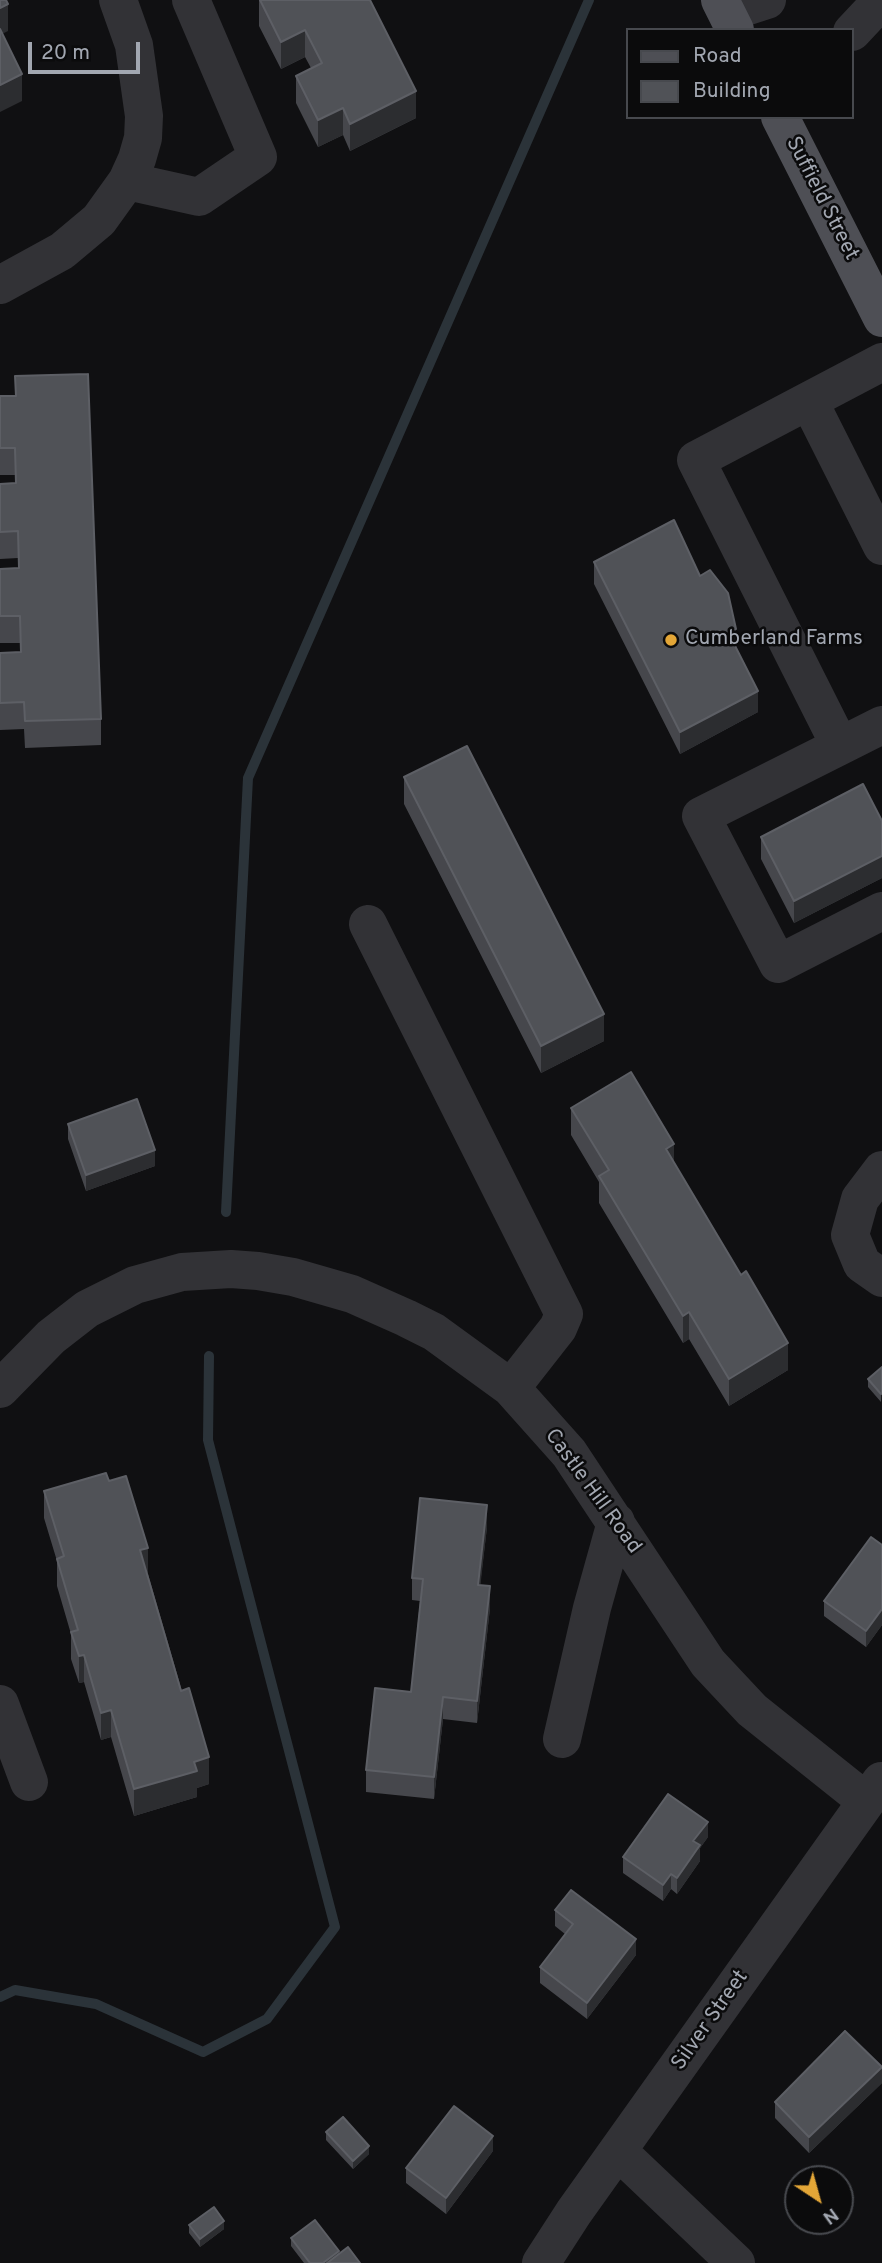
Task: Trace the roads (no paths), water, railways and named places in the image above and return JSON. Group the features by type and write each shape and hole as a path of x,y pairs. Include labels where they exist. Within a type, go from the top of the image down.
{"main road":[{"name":"Suffield Street","path":"781,119 882,318"}],"street":[{"path":"0,285 62,251 80,237 99,220 127,181 143,138 145,116 134,45 118,0"},
{"path":"127,181 199,197 258,157 191,0"},
{"path":"728,14 767,0"},
{"path":"854,30 882,0"},
{"path":"840,746 696,460 882,362"},
{"path":"809,401 882,546"},
{"path":"882,725 701,816 778,964 882,911"},
{"path":"368,924 564,1314 558,1328 511,1388"},
{"path":"882,1170 860,1199 850,1235 862,1264 882,1278"},
{"name":"Castle Hill Road","path":"0,1390 66,1323 113,1295 159,1277 231,1269 293,1277 352,1294 434,1332 511,1388 569,1452 708,1663 730,1689 752,1710 874,1791"},
{"path":"562,1739 592,1608 616,1522"},
{"path":"0,1704 29,1782"},
{"name":"Silver Street","path":"541,2263 574,2212 874,1791"},
{"path":"618,2151 736,2263"}],"waterway":[{"path":"226,1212 248,778 589,0"},
{"path":"0,1997 15,1990 96,2004 203,2052 267,2019 335,1927 208,1440 209,1356"}],"place":[{"name":"Cumberland Farms","path":"671,640"}]}
